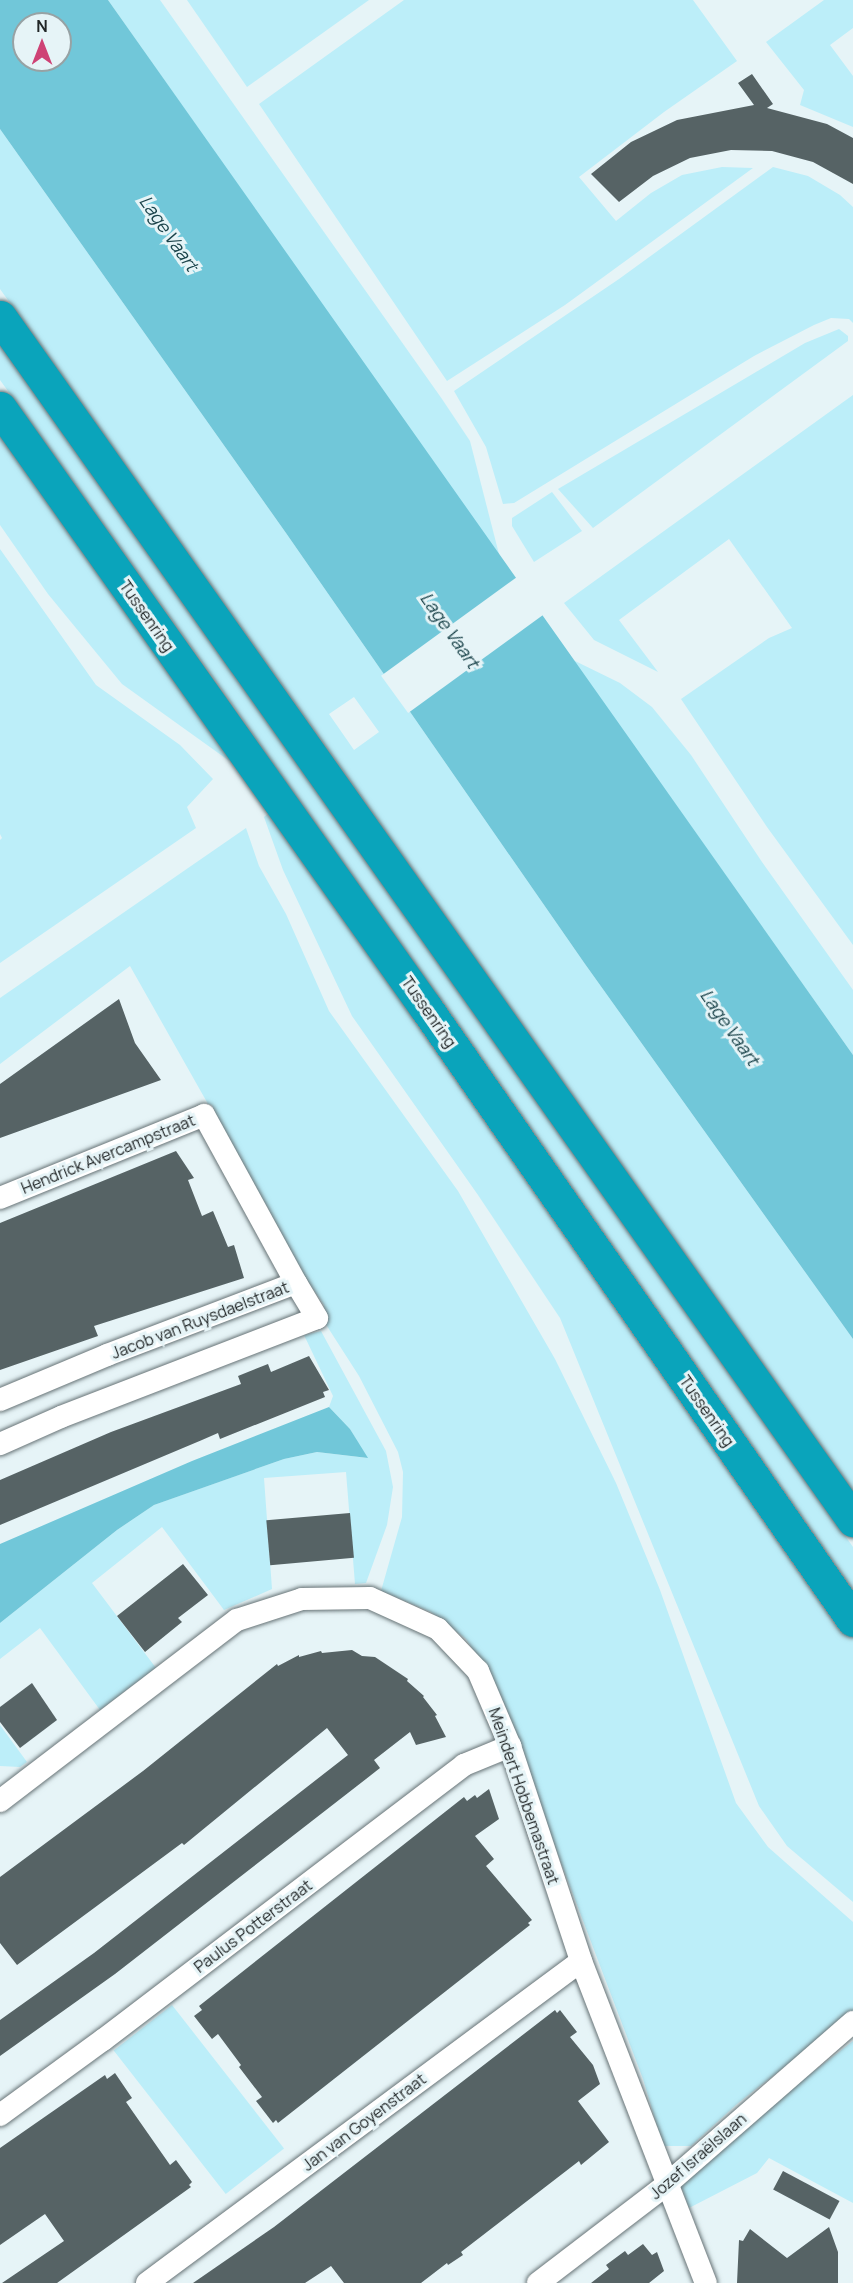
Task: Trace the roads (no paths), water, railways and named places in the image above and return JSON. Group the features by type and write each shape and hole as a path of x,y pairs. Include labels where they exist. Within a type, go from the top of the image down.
{"highway":[{"path":"0,317 853,1520"},
{"name":"Tussenring","path":"0,408 426,1008 853,1620"}],"street":[{"name":"Hendrick Avercampstraat","path":"0,1198 204,1114 296,1283"},
{"name":"Jacob van Ruysdaelstraat","path":"0,1400 296,1283 317,1318 61,1417 0,1444"},
{"path":"46,1380 61,1417"},
{"name":"Meindert Hobbemastraat","path":"0,1801 237,1620 302,1599 370,1598 438,1629 478,1671 510,1746 581,1961 666,2185 706,2283"},
{"name":"Paulus Potterstraat","path":"0,2115 103,2040 464,1765 510,1746"},
{"name":"Jan van Goyenstraat","path":"147,2283 581,1961"},
{"name":"Jozef Israëlslaan","path":"538,2283 666,2185 853,2022"}],"water":[{"name":"Lage Vaart","path":"0,0 108,0 853,1055 853,1339 585,964 286,533 0,129"},
{"path":"329,1407 350,1429 368,1458 317,1452 284,1459 154,1505 117,1530 0,1623 0,1544 192,1461"}]}
